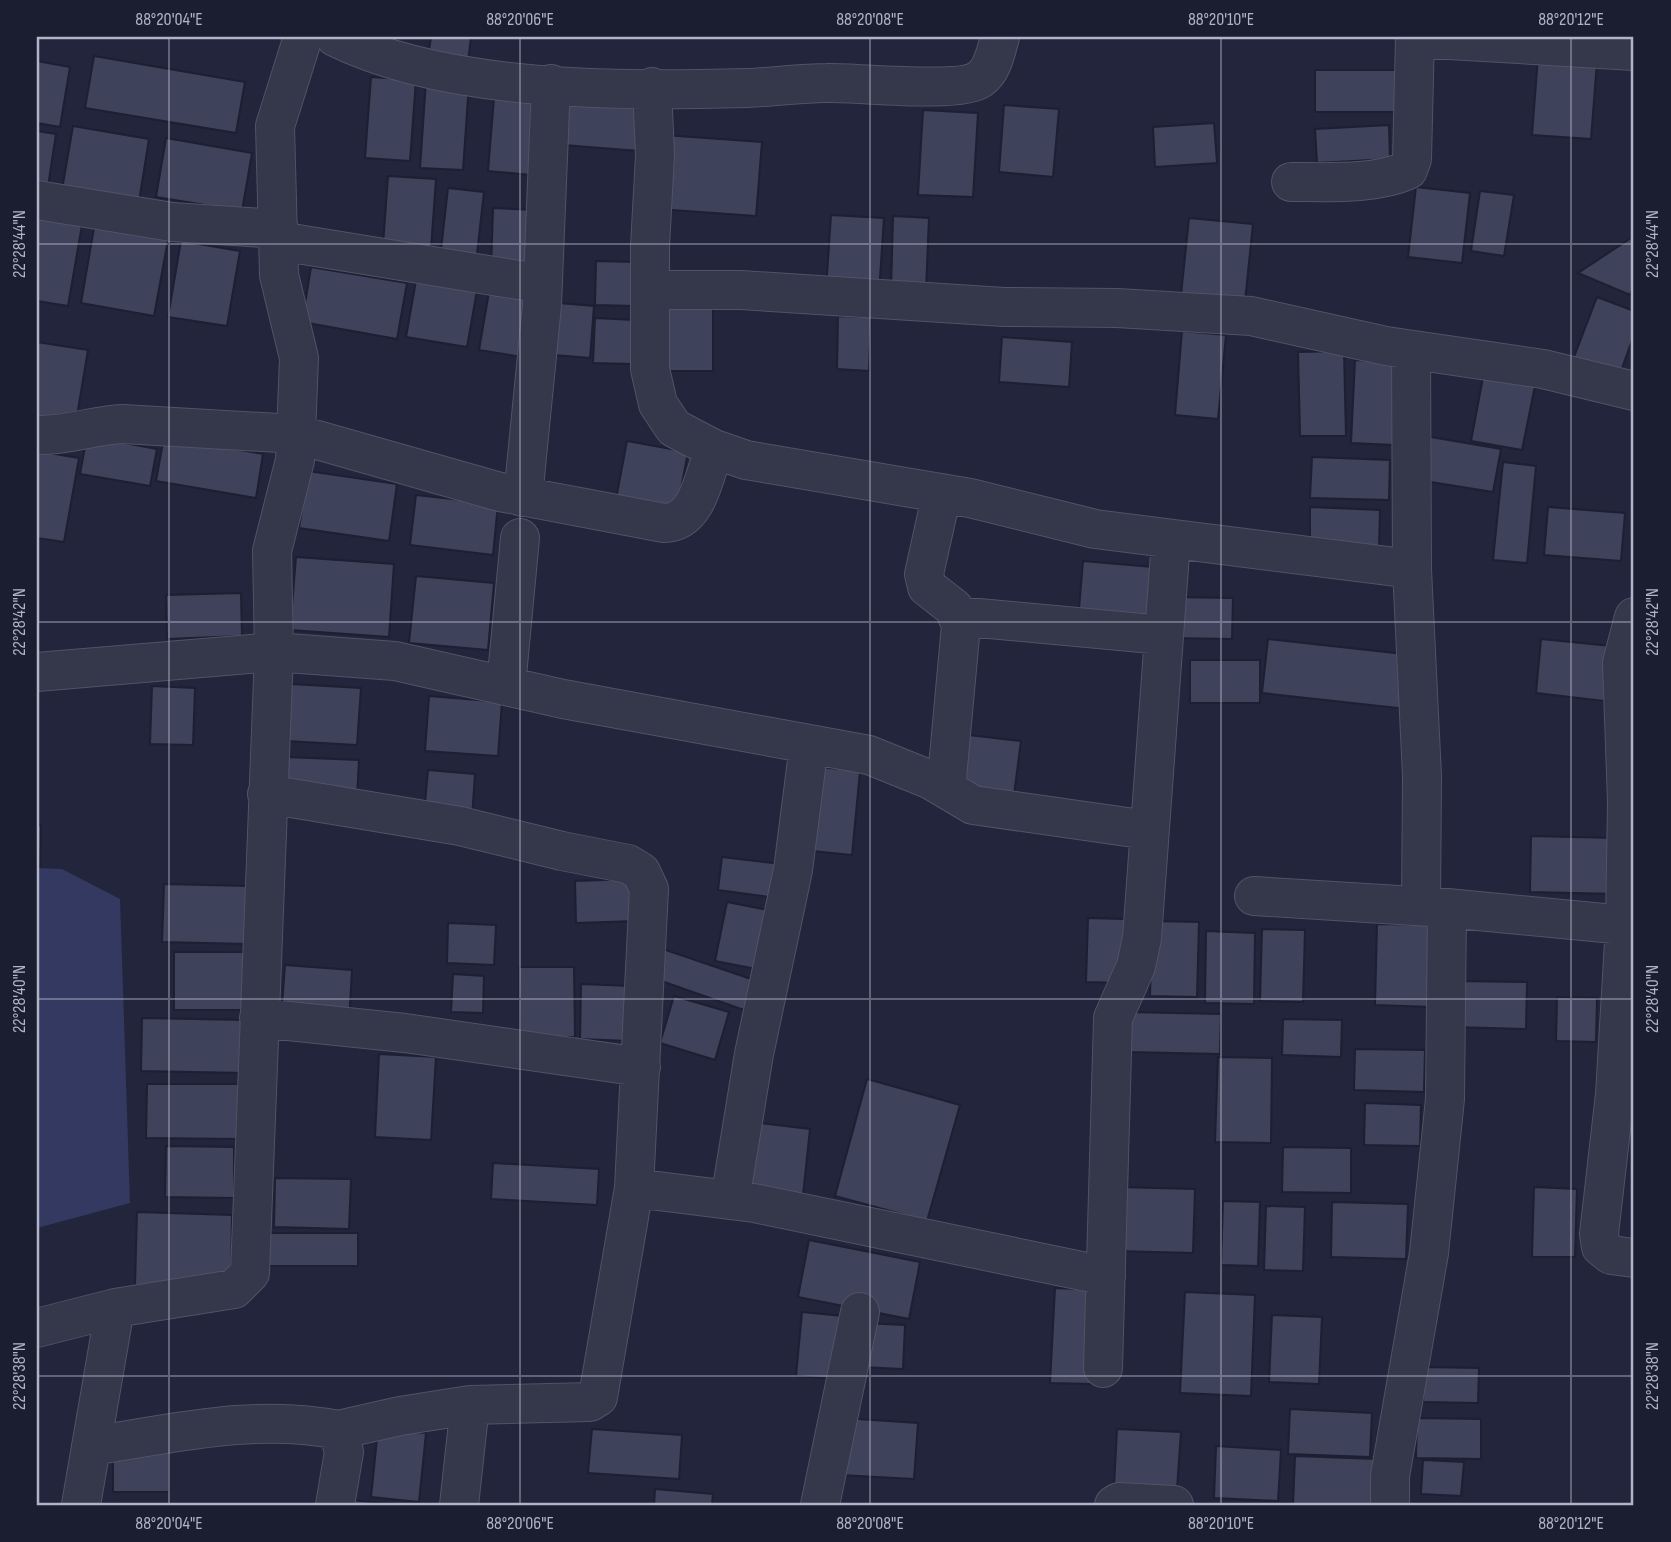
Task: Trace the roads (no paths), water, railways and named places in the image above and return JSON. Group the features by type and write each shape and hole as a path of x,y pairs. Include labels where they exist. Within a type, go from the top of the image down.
{"street":[{"path":"37,1328 114,1308 234,1289 250,1273 274,652 272,551 295,460 299,358 279,275 275,126 303,37"},
{"path":"335,37 433,71 551,84 652,88 749,88 828,83 954,86 980,80 993,63 1000,37"},
{"path":"1292,183 1336,182 1398,174 1408,170 1412,159 1415,37 1634,51"},
{"path":"523,497 543,284 551,84"},
{"path":"652,88 655,155 650,369 659,404 674,428 714,449 746,460 942,494 1095,529 1412,569"},
{"path":"37,200 172,222 279,235 543,284"},
{"path":"650,290 741,290 1004,307 1117,308 1251,316 1411,349 1543,369 1634,391"},
{"path":"1391,1505 1392,1464 1429,1253 1445,1099 1434,907 1422,776 1412,569 1411,349"},
{"path":"37,435 58,435 102,425 123,424 296,434 523,497 676,523 695,502 714,449"},
{"path":"942,494 923,574 927,586 954,608 961,625 959,671 946,789"},
{"path":"506,686 520,538"},
{"path":"1103,1368 1114,1018 1136,966 1143,938 1148,830 1171,540"},
{"path":"957,616 1163,635"},
{"path":"1634,617 1628,663 1625,925 1629,965 1599,1234 1601,1247 1611,1255 1634,1258"},
{"path":"37,672 274,652 395,660 506,686 869,755 946,789 973,805 1148,830"},
{"path":"730,1200 754,1054 793,870 809,745"},
{"path":"90,1446 224,1426 311,1424 338,1430 400,1416 470,1405 590,1402 598,1397 635,1188 649,889 641,872 628,864 562,851 460,825 267,794"},
{"path":"1254,896 1434,907 1625,925"},
{"path":"259,1018 405,1033 641,1067"},
{"path":"635,1188 730,1200 1106,1276"},
{"path":"80,1505 114,1308"},
{"path":"820,1505 860,1312"},
{"path":"459,1505 470,1405"},
{"path":"335,1505 344,1452 338,1430"},
{"path":"1114,1505 1119,1502 1174,1505"}],"water":[{"path":"37,868 62,869 120,899 130,1203 37,1228"}]}
